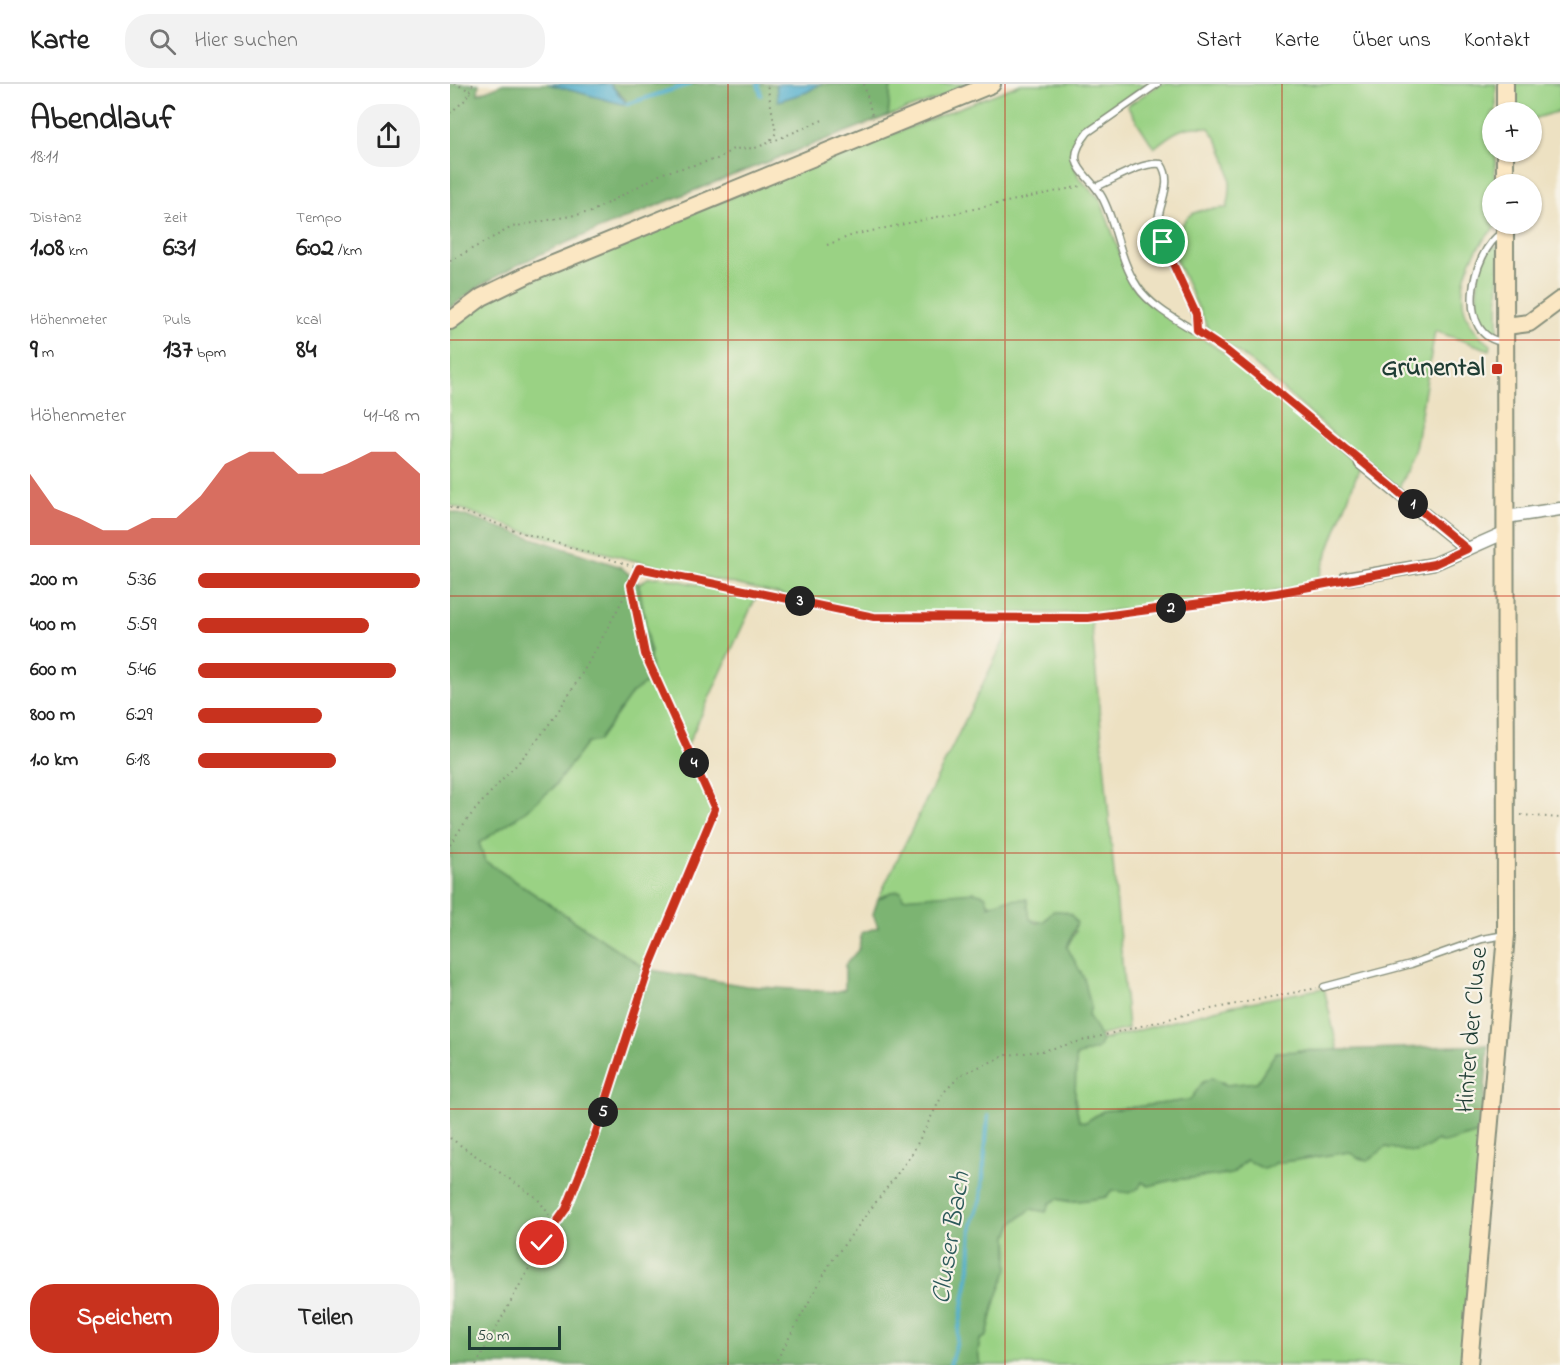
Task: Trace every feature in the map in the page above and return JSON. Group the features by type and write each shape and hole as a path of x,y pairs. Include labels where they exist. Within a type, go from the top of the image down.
{"main road":[{"path":"450,321 482,297 529,274 992,84"},
{"path":"1505,84 1505,102"},
{"path":"1505,234 1506,525"},
{"path":"1506,334 1529,323 1560,300"},
{"name":"Hinter der Cluse","path":"1469,1365 1506,935 1506,525"}],"street":[{"path":"1361,463 1467,549"},
{"path":"1346,579 1434,564 1467,549 1506,525 1560,509"}],"lane":[{"path":"1157,84 1103,119 1080,141 1077,161 1079,170 1096,187 1105,204 1128,270 1137,287 1161,309 1197,331 1250,370 1361,463"},
{"path":"1096,187 1136,169 1154,163 1161,164 1165,171 1166,181 1159,230 1196,314 1197,331"},
{"path":"1497,234 1492,238 1476,272 1474,313 1477,327 1486,336 1506,334"},
{"name":"Hinter der Cluse","path":"1324,987 1411,964 1482,939 1506,935"}],"path":[{"path":"454,84 465,88 470,93"},
{"path":"767,84 776,133 768,143"},
{"path":"864,84 873,121"},
{"path":"450,113 470,93 473,85"},
{"path":"450,261 513,227 591,212 663,173 717,159 733,150 755,148 825,119"},
{"path":"827,245 853,235 940,218 1089,182"},
{"path":"450,507 520,532 639,568 874,617 1088,618 1265,595 1346,579"},
{"path":"450,845 459,829 527,754 555,716 639,568"},
{"path":"476,1365 551,1228 566,1209 594,1138 649,968 715,809 648,662 631,585"},
{"path":"1507,814 1560,818"},
{"path":"774,1365 831,1262 912,1154 944,1092 962,1074 1007,1055 1042,1051 1196,1012 1324,987"},
{"path":"450,1138 537,1197 548,1213 551,1228"}],"green space":[{"path":"450,84 479,84 478,94 503,84 548,84 622,104 626,100 610,84 776,84 779,101 807,92 820,84 891,84 888,116 723,179 556,247 490,280 450,308"},
{"path":"891,84 980,84 888,116"},
{"path":"1021,84 1148,84 1086,126 1073,148 1073,162 1079,178 1100,199 1127,273 1162,312 1226,354 1360,466 1316,584 1208,601 1091,613 874,613 816,603 628,559 520,530 450,505 450,327 485,300 733,196"},
{"path":"1160,84 1496,84 1496,102 1482,102 1482,162 1495,162 1495,174 1482,174 1482,234 1489,234 1474,255 1463,286 1463,302 1467,317 1477,332 1491,345 1490,350 1435,331 1415,449 1398,491 1254,364 1209,331 1172,251 1180,229 1189,216 1203,210 1227,208 1230,177 1225,156 1209,128 1201,127 1180,130 1154,148 1127,106"},
{"path":"1512,84 1560,84 1560,111 1542,116 1542,102 1511,102"},
{"path":"1493,247 1499,247 1498,331 1493,333 1479,324 1477,295 1483,262"},
{"path":"450,511 621,567 638,583 652,679 632,693 598,741 587,743 553,788 519,816 479,843 485,861 646,969 746,986 835,992 845,989 845,965 859,949 861,933 878,927 873,914 878,899 891,892 901,891 903,898 974,892 985,895 989,906 1005,900 1027,899 1030,919 1036,923 1044,921 1053,911 1064,911 1070,914 1077,923 1067,947 1084,978 1091,1007 1088,1015 1102,1040 1098,1049 1076,1056 1075,1100 1079,1121 1086,1122 1103,1111 1190,1100 1203,1082 1212,1078 1226,1085 1257,1082 1276,1052 1488,1045 1482,1132 1444,1143 1437,1140 1424,1149 1413,1152 1386,1147 1369,1160 1358,1158 1349,1152 1276,1163 1264,1169 1246,1160 1232,1174 1172,1180 1149,1186 1142,1182 1139,1188 1129,1193 1112,1190 1106,1197 1075,1201 1057,1199 1050,1203 1046,1212 1031,1209 1013,1223 1008,1236 1008,1269 994,1304 987,1336 980,1340 978,1351 980,1365 450,1365"},
{"path":"661,577 756,597 686,748 713,809 646,969 485,861 479,843 519,816 553,788 587,743 598,741 632,693 638,686 646,684 651,651 645,633 639,584 648,578"},
{"path":"1015,618 1091,618 1128,1029 1099,1036 1088,1015 1091,1007 1083,978 1067,947 1076,931 1010,913 997,908 974,893 903,898 900,891 891,892 878,899"},
{"path":"1324,988 1338,1051 1297,1050 1265,1069 1257,1082 1226,1085 1223,1082 1203,1082 1190,1100 1103,1111 1086,1122 1079,1121 1075,1099 1076,1056 1097,1049 1102,1040 1230,1006"},
{"path":"1482,1132 1462,1365 980,1365 978,1351 980,1340 987,1335 1009,1251 1008,1236 1013,1223 1031,1209 1046,1212 1050,1203 1057,1199 1070,1202 1106,1197 1112,1190 1142,1182 1149,1186 1172,1180 1232,1174 1246,1160 1264,1169 1276,1163 1349,1152 1358,1158 1368,1160 1386,1147 1413,1152 1430,1146 1437,1140 1444,1143"}],"water":[{"path":"548,84 610,84 627,104 622,104"},
{"path":"776,84 820,84 807,92 778,101"}],"waterway":[{"path":"627,104 690,84"},
{"path":"758,84 761,95"},
{"name":"Cluser Bach","path":"950,1365 955,1350 970,1268 972,1224 981,1199 988,1116"}],"place":[{"name":"Grünental","path":"1497,369"}],"route":[{"path":"542,1243 566,1209 594,1138 649,968 715,809 645,654 631,585 639,568 874,617 1088,618 1208,604 1277,593 1434,564 1467,549 1278,392 1227,351 1197,331 1196,314 1163,242"}]}
